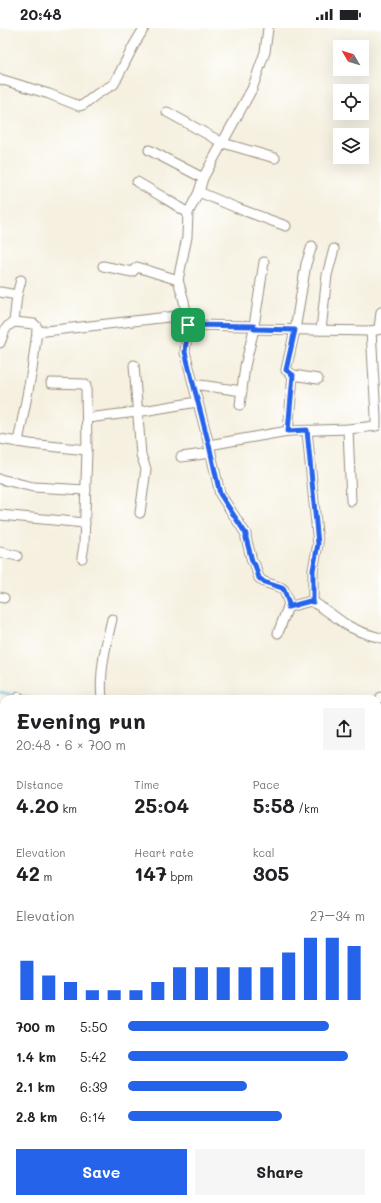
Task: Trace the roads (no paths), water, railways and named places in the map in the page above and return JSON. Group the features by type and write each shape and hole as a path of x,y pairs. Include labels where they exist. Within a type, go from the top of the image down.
{"street":[{"path":"0,79 49,94 79,106 83,105 97,94 114,84 144,28"},
{"path":"268,28 265,52 252,89 224,143 203,178 199,192 188,213 187,236 178,280 184,301 188,325 185,352 220,494 246,534 252,561 255,565 259,578 264,582 282,588 289,604 278,633"},
{"path":"167,112 224,143 275,158"},
{"path":"149,150 203,178"},
{"path":"137,182 188,213"},
{"path":"199,192 286,226"},
{"path":"312,246 306,264 295,330 286,370 293,375 318,379"},
{"path":"321,330 327,275 334,249"},
{"path":"240,405 245,366 254,328 264,262"},
{"path":"103,266 132,272 138,267 178,280"},
{"path":"0,343 8,325 21,280"},
{"path":"0,292 17,294"},
{"path":"181,457 288,431 348,429 376,426 377,330 381,312"},
{"path":"37,332 186,315"},
{"path":"8,325 34,324 37,327 32,370 18,442"},
{"path":"188,325 295,330 377,330"},
{"path":"134,365 141,455 146,469 140,513"},
{"path":"288,431 293,375"},
{"path":"51,383 86,385 87,450 84,545 82,558"},
{"path":"193,384 242,391"},
{"path":"87,418 137,412 197,402"},
{"path":"348,429 351,501"},
{"path":"307,430 318,544 313,570 313,602"},
{"path":"0,438 18,442 87,450"},
{"path":"0,479 33,487 86,490"},
{"path":"0,515 85,523"},
{"path":"0,552 17,556"},
{"path":"288,607 310,601 327,610 352,628 381,638"},
{"path":"102,695 104,652 112,619"}],"waterway":[{"path":"0,692 13,695"}]}
